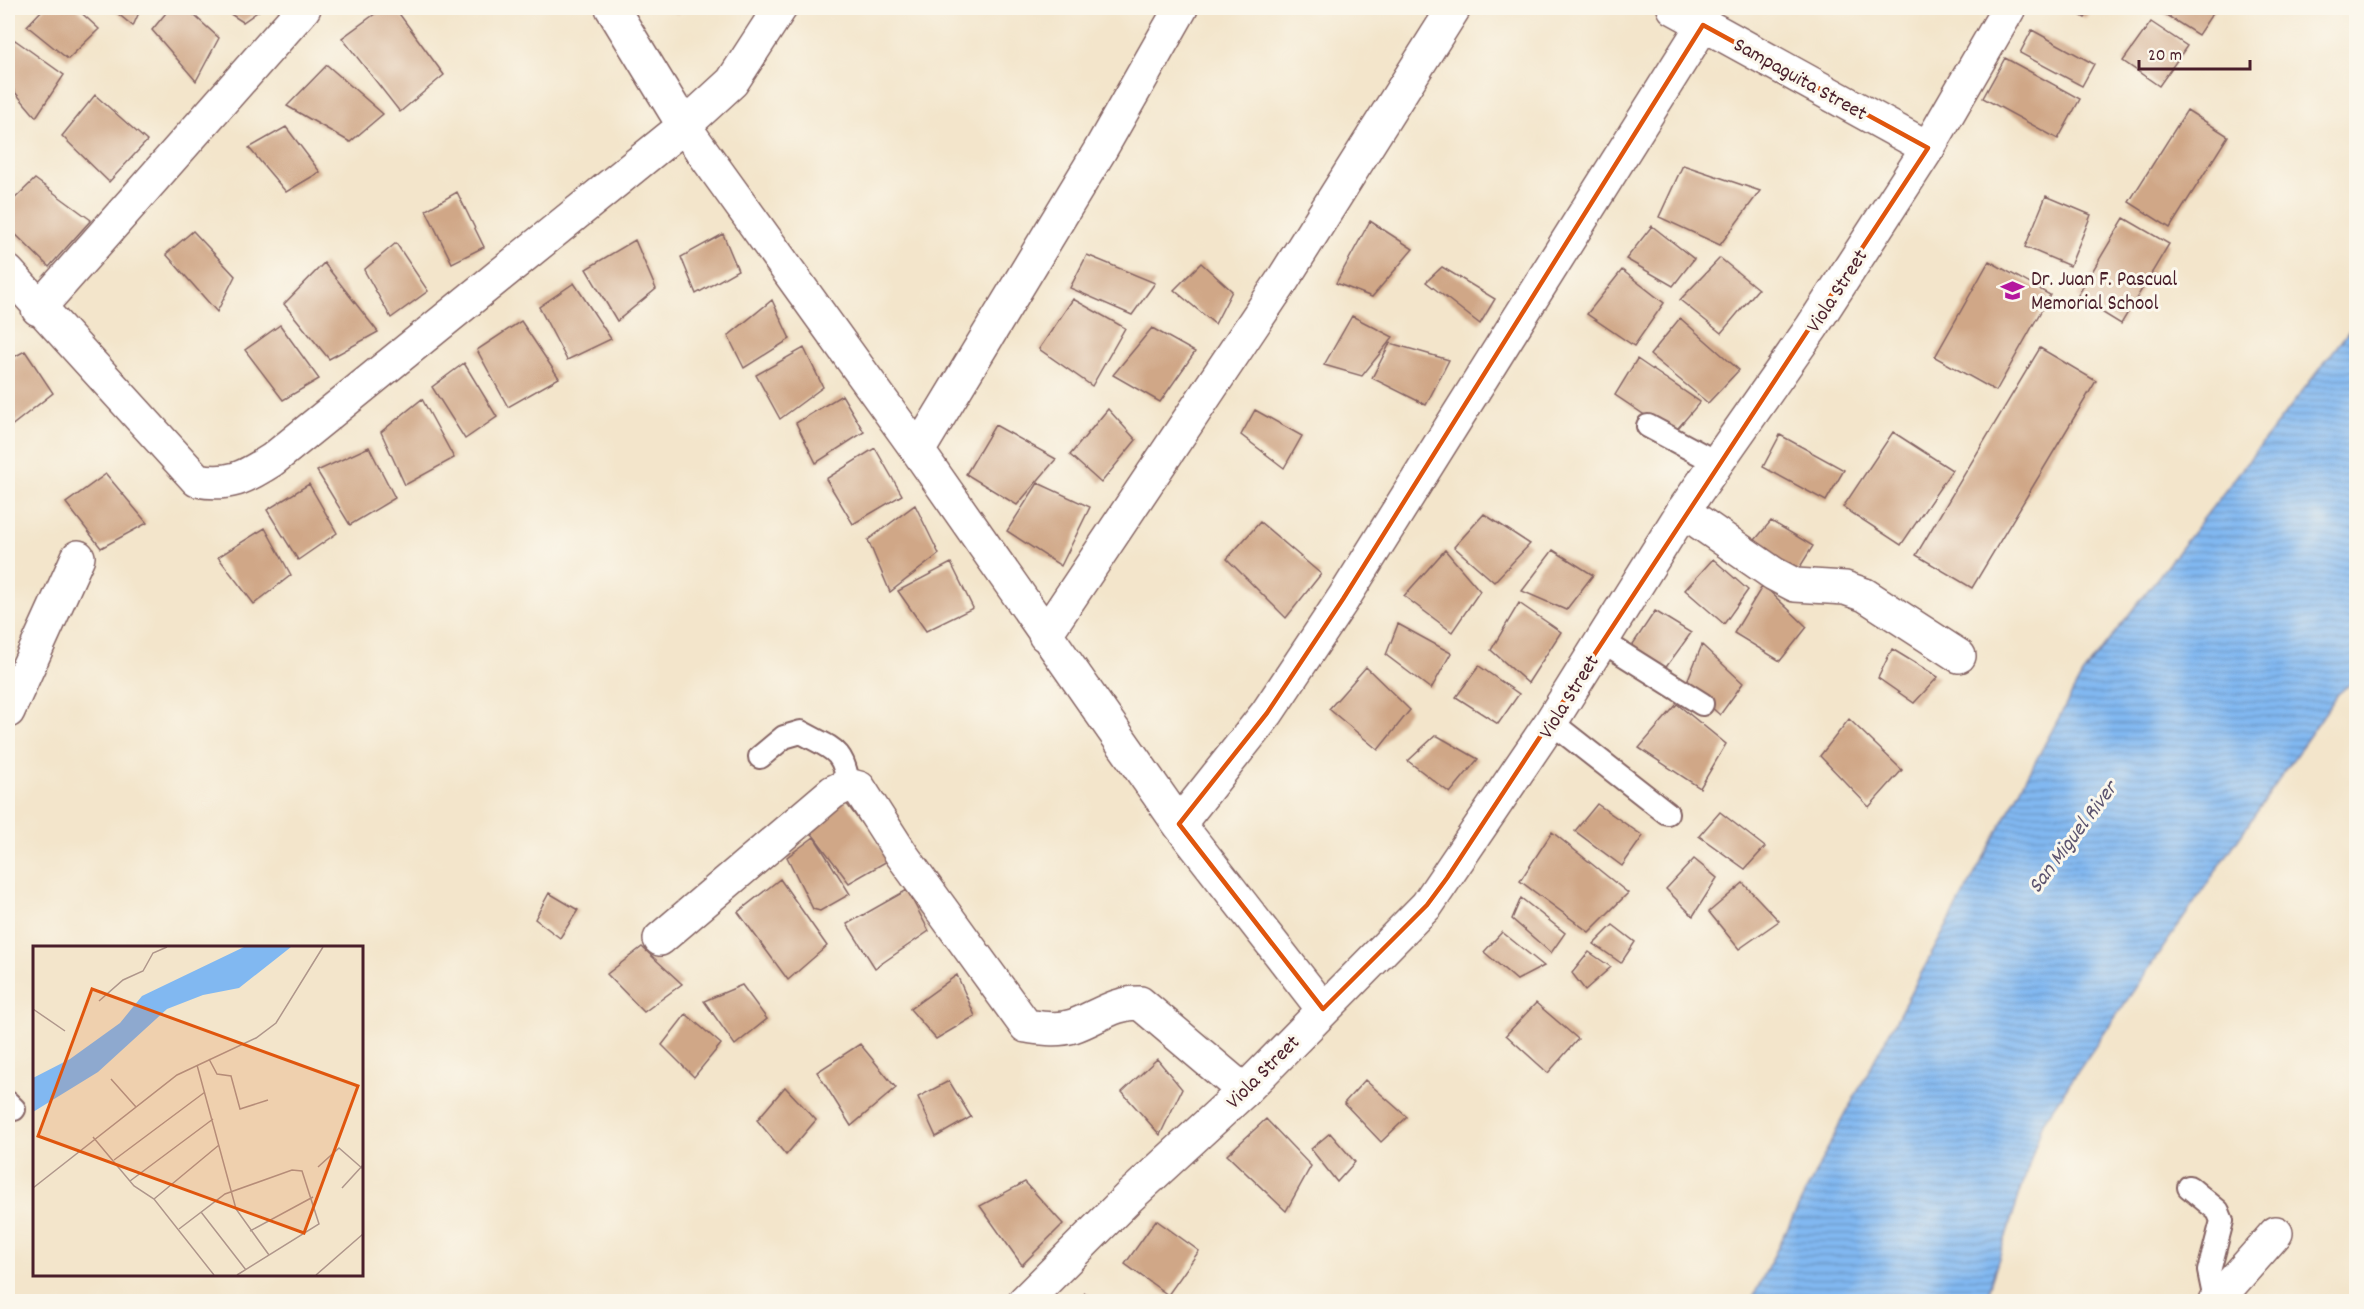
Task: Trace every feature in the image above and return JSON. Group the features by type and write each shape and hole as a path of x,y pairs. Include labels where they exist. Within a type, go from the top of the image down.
{"street":[{"path":"38,309 304,8"},
{"path":"612,8 684,126 918,451 1179,824 1323,1009"},
{"path":"8,272 38,309 197,480 218,484 246,476 272,460 684,126 732,82 780,8"},
{"path":"918,451 1099,152 1181,8"},
{"path":"1045,635 1282,281 1455,8"},
{"name":"Sampaguita Street","path":"1674,8 1929,148"},
{"name":"Viola Street","path":"1024,1302 1129,1197 1244,1091 1427,905 1551,722 1683,511 1812,327 1929,148 2009,8"},
{"path":"1179,824 1267,714 1343,599 1703,25"},
{"path":"1683,511 1795,585 1845,588 1865,595 1959,656"},
{"path":"8,711 78,557"},
{"path":"660,939 833,792 848,785 859,788 867,798 902,855 1026,1026 1048,1029 1072,1026 1125,1002 1140,1003 1244,1091"},
{"path":"2215,1301 2276,1233"}],"lane":[{"path":"1647,426 1717,463"},
{"path":"1602,642 1702,704"},
{"path":"1551,722 1667,813"},
{"path":"760,757 784,737 801,732 839,754 846,765 848,785"},
{"path":"2190,1188 2218,1211 2222,1221 2209,1271 2215,1301"}],"highlighted area":[{"path":"1703,25 1928,148 1427,905 1323,1009 1179,824 1267,713 1343,599"}],"water":[{"name":"San Miguel River","path":"2356,322 2356,679 2338,694 2043,1122 1985,1301 1751,1301 1841,1122 2082,675"}],"building":[{"path":"44,8 76,8 99,29 68,59 27,26"},
{"path":"111,8 141,8 133,26"},
{"path":"170,8 186,8 219,38 196,81 152,30"},
{"path":"221,8 263,8 243,22"},
{"path":"383,8 395,8 444,75 400,112 342,38"},
{"path":"437,8 454,8 442,16"},
{"path":"668,8 682,8 678,14"},
{"path":"2068,8 2092,8 2085,18"},
{"path":"2159,8 2216,8 2198,35 2158,10"},
{"path":"2151,22 2187,46 2159,86 2123,61"},
{"path":"2032,30 2094,64 2082,86 2020,53"},
{"path":"15,40 64,75 36,117 8,84 8,47"},
{"path":"2005,58 2080,99 2058,139 1983,98"},
{"path":"327,65 383,114 350,142 287,106"},
{"path":"95,95 147,141 109,182 62,136"},
{"path":"2187,110 2228,136 2170,228 2129,202"},
{"path":"286,127 320,172 286,192 249,148"},
{"path":"1683,165 1760,191 1720,245 1659,217"},
{"path":"35,179 91,220 49,267 8,227 8,205"},
{"path":"457,192 484,247 452,263 426,210"},
{"path":"2046,196 2091,215 2070,266 2025,247"},
{"path":"2124,218 2169,244 2121,324 2077,297"},
{"path":"1370,221 1413,249 1372,297 1336,283"},
{"path":"1652,226 1694,259 1673,286 1626,259"},
{"path":"193,231 235,276 217,312 166,254"},
{"path":"723,234 738,270 696,294 681,257"},
{"path":"635,240 656,289 617,321 586,269"},
{"path":"396,243 428,291 391,318 364,270"},
{"path":"1087,255 1155,283 1132,315 1070,288"},
{"path":"1720,258 1758,289 1721,333 1680,300"},
{"path":"1989,261 2050,295 1996,391 1935,357"},
{"path":"324,263 378,332 329,359 284,304"},
{"path":"1201,263 1232,291 1215,324 1174,290"},
{"path":"1442,267 1495,299 1480,324 1426,282"},
{"path":"1622,270 1664,303 1634,346 1587,314"},
{"path":"574,283 611,339 567,360 539,307"},
{"path":"1073,299 1125,328 1092,386 1039,349"},
{"path":"772,300 790,339 744,368 728,336"},
{"path":"1352,316 1393,337 1362,376 1324,365"},
{"path":"1680,318 1739,370 1708,403 1650,355"},
{"path":"521,321 559,378 508,407 477,350"},
{"path":"280,325 319,379 283,400 245,350"},
{"path":"1152,328 1195,352 1160,402 1113,375"},
{"path":"1390,343 1449,360 1426,405 1372,378"},
{"path":"804,348 823,387 780,419 756,375"},
{"path":"2040,348 2096,381 1972,588 1916,555"},
{"path":"25,351 53,393 10,427 8,360"},
{"path":"1637,359 1700,402 1673,434 1615,395"},
{"path":"464,363 497,417 465,439 432,387"},
{"path":"842,395 864,432 816,463 796,423"},
{"path":"422,399 454,458 405,485 381,432"},
{"path":"1108,409 1136,440 1101,483 1070,455"},
{"path":"1255,410 1302,436 1284,468 1241,435"},
{"path":"995,425 1056,459 1017,505 966,474"},
{"path":"1893,432 1952,470 1901,545 1843,507"},
{"path":"1780,435 1844,470 1826,501 1763,467"},
{"path":"369,447 395,498 350,525 317,471"},
{"path":"875,448 902,495 853,524 826,479"},
{"path":"106,474 147,523 101,548 66,503"},
{"path":"1038,483 1090,507 1061,566 1007,531"},
{"path":"309,484 337,533 298,560 267,510"},
{"path":"915,505 939,554 890,592 868,540"},
{"path":"1484,514 1530,544 1494,582 1454,547"},
{"path":"1771,521 1813,546 1795,575 1750,546"},
{"path":"1260,522 1321,574 1286,618 1227,559"},
{"path":"265,528 291,575 254,604 218,557"},
{"path":"1445,550 1480,591 1452,632 1404,596"},
{"path":"1553,550 1593,575 1566,610 1522,591"},
{"path":"1713,559 1748,590 1724,624 1685,590"},
{"path":"951,563 973,608 926,631 898,591"},
{"path":"1763,585 1807,627 1780,661 1734,633"},
{"path":"1519,603 1561,632 1528,683 1491,650"},
{"path":"1655,611 1691,633 1664,670 1631,647"},
{"path":"1398,624 1451,653 1431,689 1386,655"},
{"path":"1702,645 1743,683 1720,715 1686,684"},
{"path":"1892,649 1938,677 1914,703 1878,678"},
{"path":"1479,666 1519,694 1498,724 1456,697"},
{"path":"1366,667 1410,710 1378,750 1329,709"},
{"path":"1677,704 1726,744 1700,788 1639,748"},
{"path":"1849,719 1902,770 1869,807 1820,756"},
{"path":"1436,735 1478,759 1450,793 1408,761"},
{"path":"843,799 889,860 849,883 807,827"},
{"path":"1597,804 1643,836 1622,866 1575,831"},
{"path":"1720,812 1765,847 1745,869 1699,836"},
{"path":"1552,832 1628,893 1589,932 1520,881"},
{"path":"814,837 850,894 820,911 813,909 787,857"},
{"path":"1694,859 1717,878 1693,916 1666,889"},
{"path":"780,879 827,946 788,980 738,912"},
{"path":"1743,883 1779,921 1739,949 1709,912"},
{"path":"907,890 929,931 875,968 847,924"},
{"path":"549,893 578,910 560,938 535,919"},
{"path":"1521,898 1565,933 1551,953 1512,919"},
{"path":"1613,925 1635,942 1621,963 1594,944"},
{"path":"1502,932 1544,966 1517,980 1484,952"},
{"path":"642,947 682,984 644,1012 607,974"},
{"path":"1589,952 1611,967 1585,990 1572,973"},
{"path":"957,975 975,1016 936,1039 910,1009"},
{"path":"742,985 767,1019 735,1045 704,1001"},
{"path":"1536,1003 1578,1039 1548,1073 1506,1035"},
{"path":"686,1014 721,1044 694,1077 662,1045"},
{"path":"860,1044 896,1088 851,1126 817,1072"},
{"path":"1157,1059 1182,1089 1160,1135 1122,1092"},
{"path":"1365,1080 1407,1117 1381,1142 1344,1103"},
{"path":"949,1081 971,1117 936,1137 918,1097"},
{"path":"785,1087 816,1120 786,1155 757,1120"},
{"path":"1266,1119 1311,1166 1286,1211 1227,1155"},
{"path":"1330,1133 1355,1162 1337,1182 1311,1149"},
{"path":"1025,1182 1063,1224 1022,1265 980,1206"},
{"path":"1156,1220 1199,1251 1168,1295 1125,1264"},
{"path":"1085,1293 1100,1302 1078,1302"}],"place":[{"name":"Dr. Juan F. Pascual Memorial School","path":"2013,290"}]}
